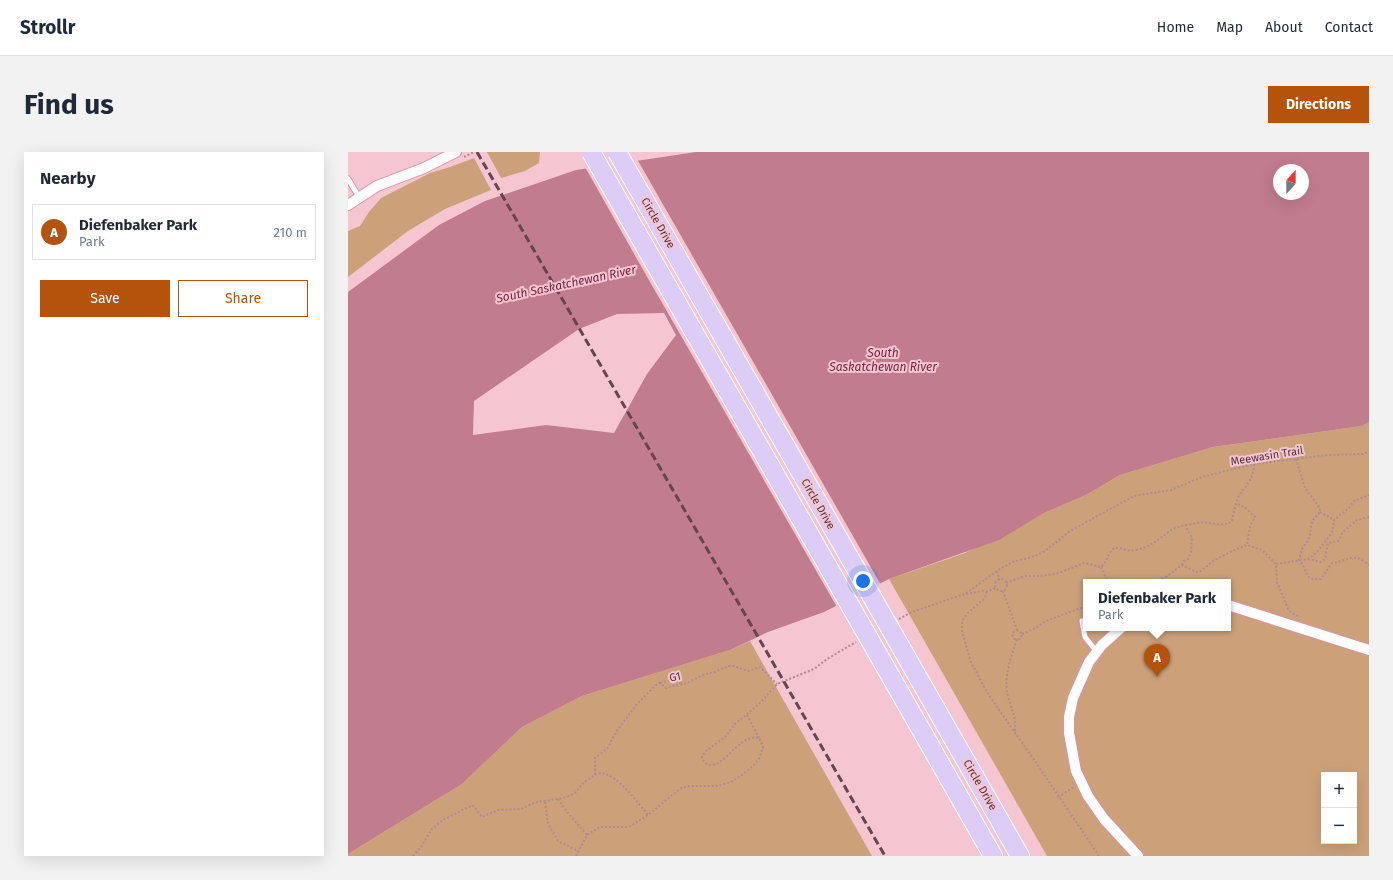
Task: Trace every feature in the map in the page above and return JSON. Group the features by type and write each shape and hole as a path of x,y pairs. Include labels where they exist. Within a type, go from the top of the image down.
{"highway":[{"name":"Circle Drive","path":"591,152 993,856"},
{"name":"Circle Drive","path":"617,152 1020,856"}],"street":[{"path":"348,205 377,186 424,168 456,152"},
{"path":"1231,606 1369,650"},
{"path":"1117,631 1102,644 1089,662 1073,698 1069,717 1069,733 1076,771 1081,783 1104,819 1138,856"}],"lane":[{"path":"348,180 359,197"},
{"path":"1082,621 1083,626"},
{"path":"1084,631 1085,637 1097,652"}],"path":[{"name":"Meewasin Trail","path":"1171,490 1202,477 1254,464 1328,455 1363,454 1369,452"},
{"path":"1296,459 1305,488 1320,508 1320,512 1334,520"},
{"path":"1101,567 1106,563 1111,551 1114,548 1134,551 1147,547 1177,527 1208,522 1217,525 1232,521 1234,510 1238,504 1240,495 1247,487 1254,471 1254,464"},
{"path":"1308,559 1316,553 1328,538 1333,530 1334,520 1348,509 1354,501 1369,495"},
{"path":"1238,504 1247,509 1255,517 1250,526 1246,544"},
{"path":"1299,560 1302,549 1310,537 1313,520 1320,512"},
{"path":"1276,564 1308,559 1321,562 1325,559 1328,543 1338,541 1343,532 1357,520 1369,518"},
{"path":"1163,579 1182,565 1184,561 1188,559 1191,552 1192,537 1185,526"},
{"path":"1182,565 1196,572 1201,571 1213,561 1246,544 1262,550 1276,564 1277,582 1289,611 1304,619"},
{"path":"1299,560 1307,575 1311,579 1317,580 1321,579 1332,563 1341,562 1349,558 1358,558 1369,565"},
{"path":"1006,583 1025,576 1040,576 1059,573 1084,563 1101,567"},
{"path":"1101,567 1107,579"},
{"path":"996,588 996,583 999,580 997,571"},
{"path":"999,580 1004,580 1006,583"},
{"path":"1003,591 1007,587 1006,583"},
{"path":"996,588 999,591 1003,591"},
{"path":"965,594 981,591 986,592 996,588"},
{"path":"1003,591 1017,630 1021,631 1022,634"},
{"path":"986,592 985,598 964,618 962,624 962,632 971,662 988,694 1099,856"},
{"path":"1014,732 1016,723 1008,696 1007,673 1017,639 1021,638 1022,634 1034,629 1054,617 1083,608"},
{"path":"1017,630 1014,631 1012,635 1017,639"},
{"name":"G1","path":"595,774 595,758 598,754 607,749 616,732 637,704 660,682 666,688 685,684 705,674 715,672 728,666 734,666 748,671 760,667 777,684"},
{"path":"660,682 675,680 685,684"},
{"path":"747,715 759,738"},
{"path":"413,856 432,829 444,820 468,807 474,806 482,816 498,810 521,809 536,802 558,800 575,793 584,782 595,774 601,773 609,776 620,784 648,815"},
{"path":"1058,797 1081,783"},
{"path":"576,856 587,835 600,827 629,828 648,815 677,790 685,787"},
{"path":"558,800 587,835"},
{"path":"545,801 548,824 558,842 578,851"}],"shaded area":[{"path":"487,152 540,152 539,163 525,171 501,178"},
{"path":"474,158 491,190 445,209 408,231 348,277 348,231 360,226 381,198 430,173"},
{"path":"1369,422 1369,856 1047,856 889,579 965,553 1042,514 1088,494 1120,475 1213,447 1362,426"},
{"path":"750,641 872,856 348,856 348,854 462,784 522,727 582,696 730,650"}],"water":[{"name":"South Saskatchewan River","path":"696,152 1369,152 1369,422 1362,426 1213,447 1120,475 1088,494 1042,514 999,540 889,579 824,612 768,632 730,650 582,696 522,727 462,784 348,854 348,292 439,225 485,201 576,170","holes":["664,313 676,335 647,374 614,433 546,425 473,435 474,401 579,329 617,314"]}],"pier":[{"path":"637,159 881,585 837,607 585,167"}],"railway":[{"path":"477,152 885,856"}],"place":[{"name":"Diefenbaker Park","path":"1157,677"}]}
